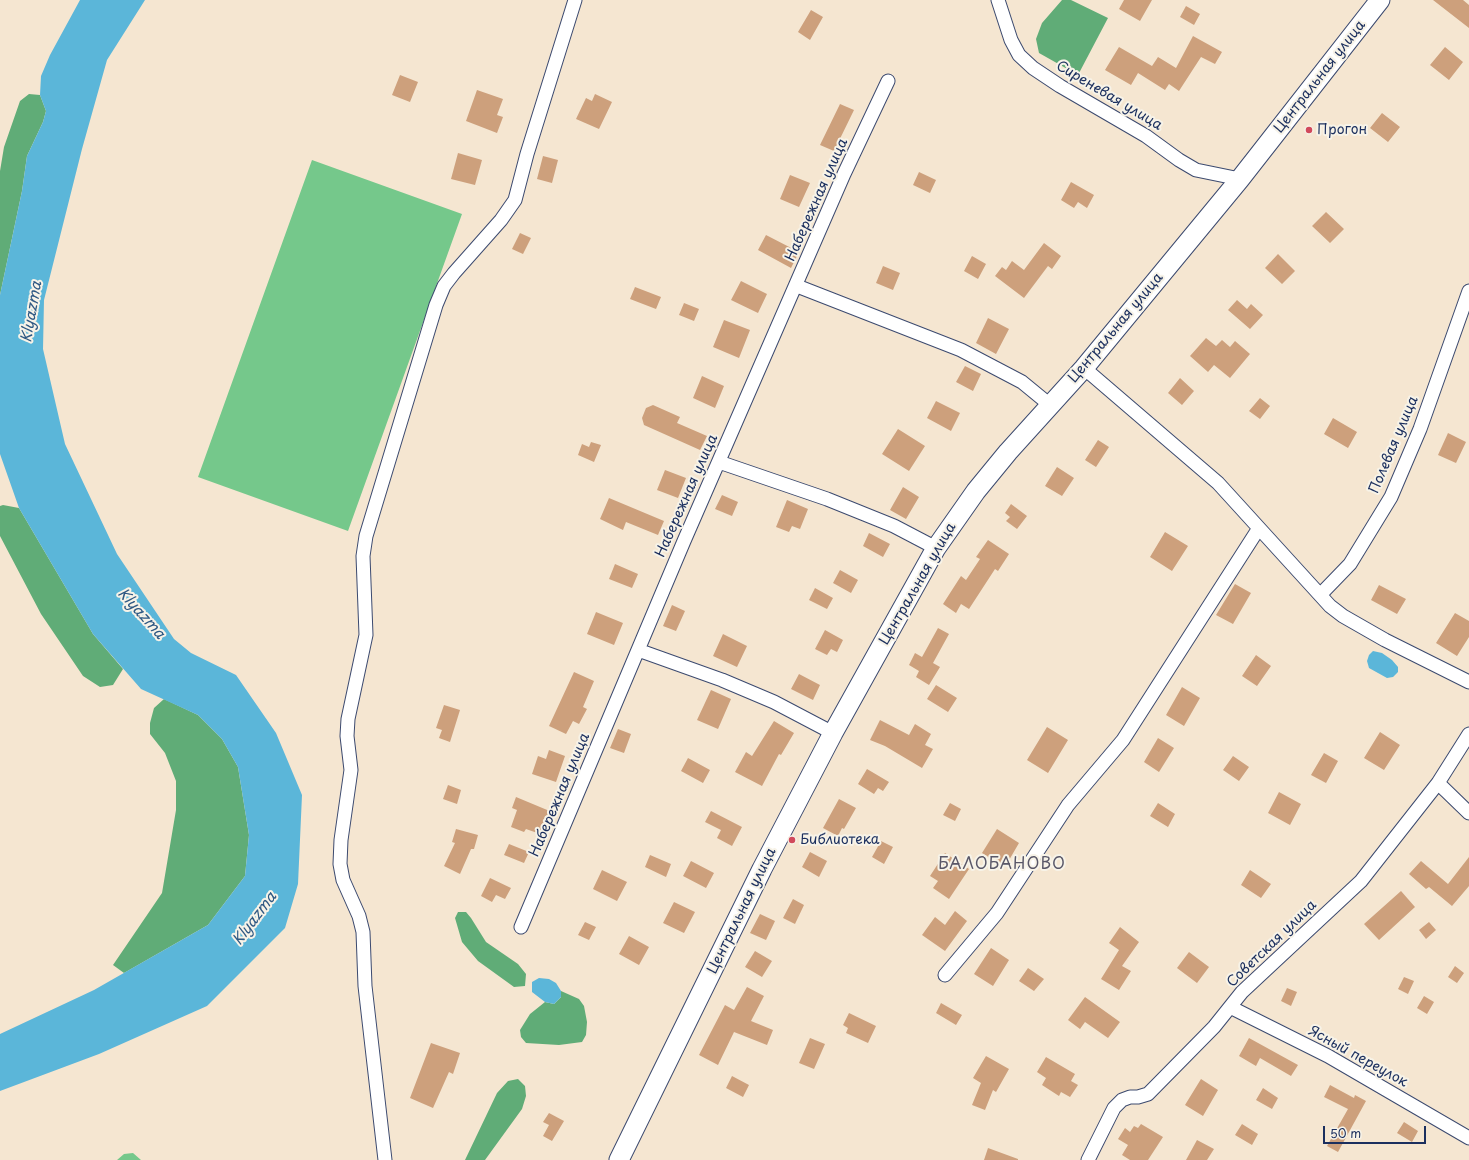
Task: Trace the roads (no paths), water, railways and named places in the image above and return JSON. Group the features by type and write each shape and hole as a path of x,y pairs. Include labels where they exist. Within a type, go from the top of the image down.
{"main road":[{"name":"Центральная улица","path":"619,1160 760,874 833,733 936,548 976,491 1008,452 1084,368 1240,179 1380,0"}],"street":[{"path":"385,1160 365,986 363,932 359,916 343,880 340,864 341,840 351,770 347,736 348,719 366,635 363,556 366,536 436,305 444,286 501,220 515,200 527,154 575,0"},
{"name":"Сиреневая улица","path":"998,0 1011,40 1018,55 1033,68 1087,102 1146,136 1179,160 1196,170 1240,179"},
{"name":"Набережная улица","path":"521,927 719,462 797,286 844,174 888,81"},
{"path":"797,286 961,350 1022,382 1050,405"},
{"name":"Полевая улица","path":"1320,595 1350,564 1391,497 1420,429 1469,291"},
{"path":"1084,368 1218,482 1330,606 1343,616 1385,640 1469,682"},
{"path":"719,462 833,502 894,526 936,548"},
{"path":"944,975 997,913 1068,805 1123,740 1259,528"},
{"path":"638,650 722,680 774,702 833,733"},
{"name":"Советская улица","path":"1088,1160 1114,1108 1122,1100 1148,1094 1214,1027 1242,992 1362,881 1438,783 1469,734"},
{"path":"1438,783 1469,813"},
{"name":"Ясный переулок","path":"1230,1007 1328,1056 1469,1138"}],"water":[{"name":"Klyazma","path":"80,0 145,0 107,60 82,149 44,300 43,349 65,444 117,554 174,639 191,653 236,675 276,733 302,795 298,884 285,928 207,1006 99,1054 0,1091 0,1034 94,990 208,925 245,876 249,835 238,767 222,739 198,715 141,689 93,634 19,508 0,454 0,295 22,191 27,156 43,122 46,111 40,95 41,76 50,55"},
{"path":"1373,651 1382,653 1392,660 1398,667 1398,672 1393,677 1387,678 1369,668 1367,661 1369,655"},
{"path":"539,978 549,979 556,983 561,991 561,997 554,1004 545,1002 532,992 532,982"}],"place":[{"name":"Прогон","path":"1309,130"},
{"name":"Библиотека","path":"792,840"}],"district":[{"name":"БАЛОБАНОВО","path":"1002,865"}]}
